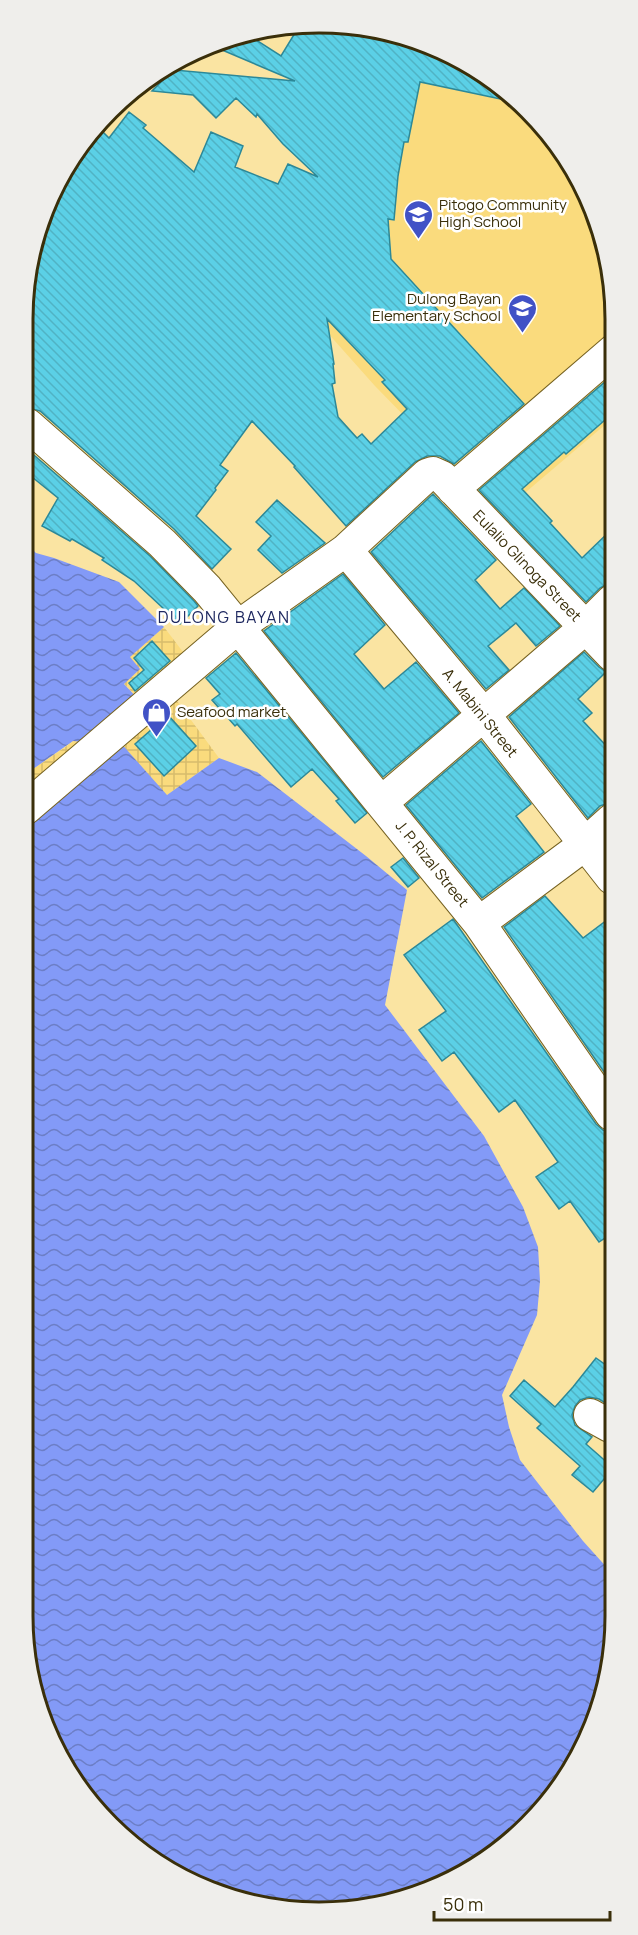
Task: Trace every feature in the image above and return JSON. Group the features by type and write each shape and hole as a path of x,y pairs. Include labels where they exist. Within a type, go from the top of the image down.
{"street":[{"path":"33,802 238,626 346,550 428,475 436,473 448,483 605,357"},
{"name":"J. P. Rizal Street","path":"33,430 162,543 207,589 479,923 605,1105"},
{"name":"Eulalio Glinoga Street","path":"448,483 605,648"},
{"name":"A. Mabini Street","path":"346,550 484,715 605,870"},
{"path":"382,802 585,628 605,608"},
{"path":"479,923 584,845 605,826"}],"shaded area":[{"path":"377,39 411,48 445,62 493,92 534,130 557,160 576,193 590,227 603,282 605,425 500,514 375,386 285,289"},
{"path":"164,627 202,677 177,701 219,758 167,795 33,816 33,769 74,741 141,701 124,684 129,657"}],"water":[{"path":"33,550 119,582 164,627 130,657 140,669 124,684 141,702 94,743 73,741 33,769"},
{"path":"119,741 167,795 219,758 257,772 407,890 385,1005 484,1136 523,1207 538,1247 540,1281 537,1315 502,1395 520,1460 605,1565 605,1616 600,1672 590,1708 576,1742 557,1775 534,1805 508,1831 478,1854 445,1873 411,1887 356,1900 319,1902 282,1900 227,1887 193,1873 145,1843 104,1805 71,1759 48,1708 38,1672 33,1616 33,811"}],"building":[{"path":"319,33 375,38 411,48 445,62 478,81 502,99 420,82 408,142 404,142 394,220 388,219 391,259 524,404 454,464 440,456 427,456 415,462 346,526 295,466 252,421 220,465 228,471 196,516 231,549 212,569 174,529 40,411 33,409 35,282 48,227 71,176 103,132 109,138 129,112 146,125 143,128 194,172 211,132 243,146 235,167 278,184 288,164 318,177 283,144 257,114 256,117 236,98 216,118 193,95 152,91 164,78 177,70 295,81 222,50 256,40 281,56 294,34","holes":["327,319 385,380 382,382 407,409 371,444 362,434 357,438 338,417 332,384 335,383 334,364"]},
{"path":"605,382 605,420 522,489 582,558 605,536 605,585 586,602 479,490"},
{"path":"33,454 150,556 198,606 180,624 134,581 102,560 104,558 72,539 70,541 42,526 58,498 33,478"},
{"path":"433,494 496,560 475,580 500,609 524,588 560,626 536,646 516,623 488,646 509,670 486,689 371,552"},
{"path":"277,500 325,543 282,573 258,550 271,536 256,522"},
{"path":"343,574 385,625 354,654 384,689 416,662 459,713 383,777 264,631"},
{"path":"152,641 170,661 135,691 129,683 144,670 134,658"},
{"path":"584,652 605,671 578,699 592,713 583,721 605,745 605,804 600,806 588,818 509,717"},
{"path":"236,653 367,813 355,823 336,801 339,799 312,769 291,787 237,724 235,726 212,700 220,694 206,678"},
{"path":"168,715 196,746 164,776 135,744"},
{"path":"481,741 531,804 516,816 544,852 482,898 406,805"},
{"path":"403,858 419,878 408,887 391,867"},
{"path":"545,896 583,938 605,922 605,1073 504,927"},
{"path":"453,919 596,1124 605,1130 605,1238 599,1242 570,1201 559,1209 536,1177 558,1162 515,1100 499,1112 454,1052 442,1061 419,1030 446,1011 404,955"},
{"path":"596,1358 605,1364 605,1403 589,1397 580,1400 572,1415 575,1425 592,1437 586,1444 605,1461 605,1478 593,1492 572,1475 580,1466 537,1428 541,1424 510,1396 524,1380 555,1407"}],"place":[{"name":"Pitogo Community High School","path":"418,240"},
{"name":"Dulong Bayan Elementary School","path":"522,334"},
{"name":"Seafood market","path":"156,738"}],"district":[{"name":"DULONG BAYAN","path":"224,617"}]}
